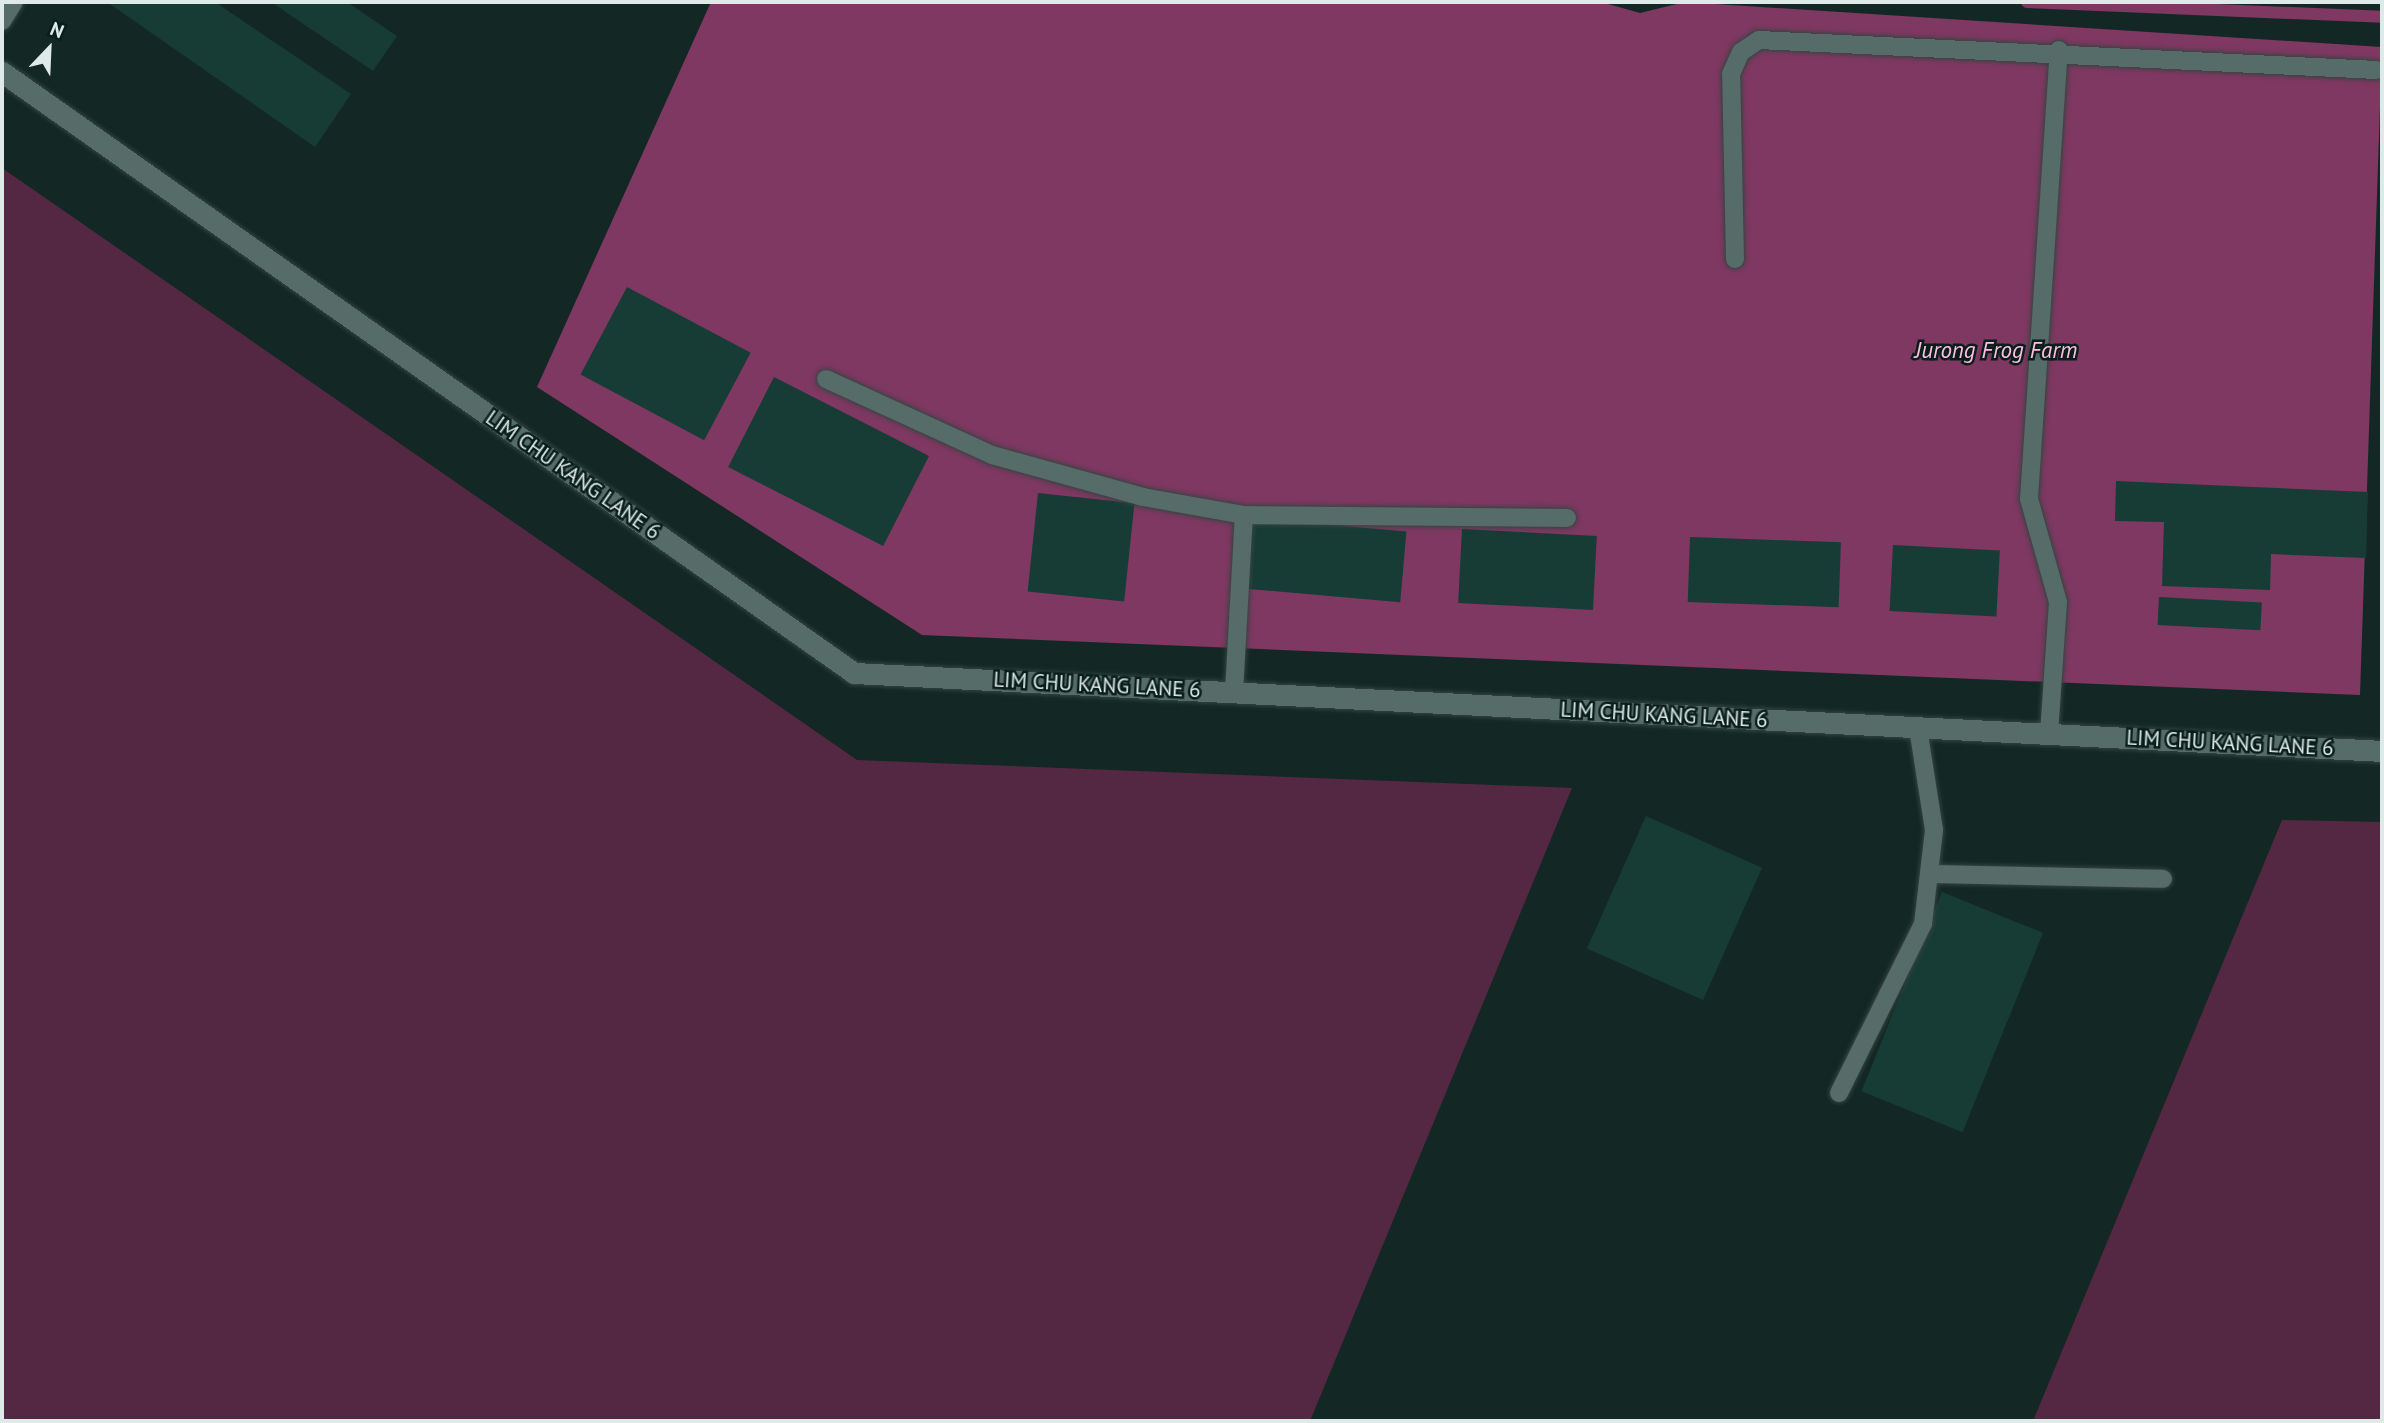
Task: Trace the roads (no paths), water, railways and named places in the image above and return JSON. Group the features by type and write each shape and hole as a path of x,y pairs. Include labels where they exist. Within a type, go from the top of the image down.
{"street":[{"name":"LIM CHU KANG LANE 6","path":"2,72 854,673 2382,751"}],"lane":[{"path":"2,21 14,2"},
{"path":"1735,259 1731,74 1741,51 1759,40 2059,50 2376,70"},
{"path":"2049,734 2058,602 2029,499 2059,50"},
{"path":"826,379 992,455 1143,497 1244,515 1567,518"},
{"path":"1234,692 1244,515"},
{"path":"1839,1093 1923,924 1934,830 1918,728"},
{"path":"1929,874 2162,879"}],"water":[{"name":"Jurong Frog Farm","path":"711,2 1601,2 1640,13 1685,2 2382,47 2360,695 922,635 537,387"}],"waterway":[{"path":"2027,2 2382,17"}]}
